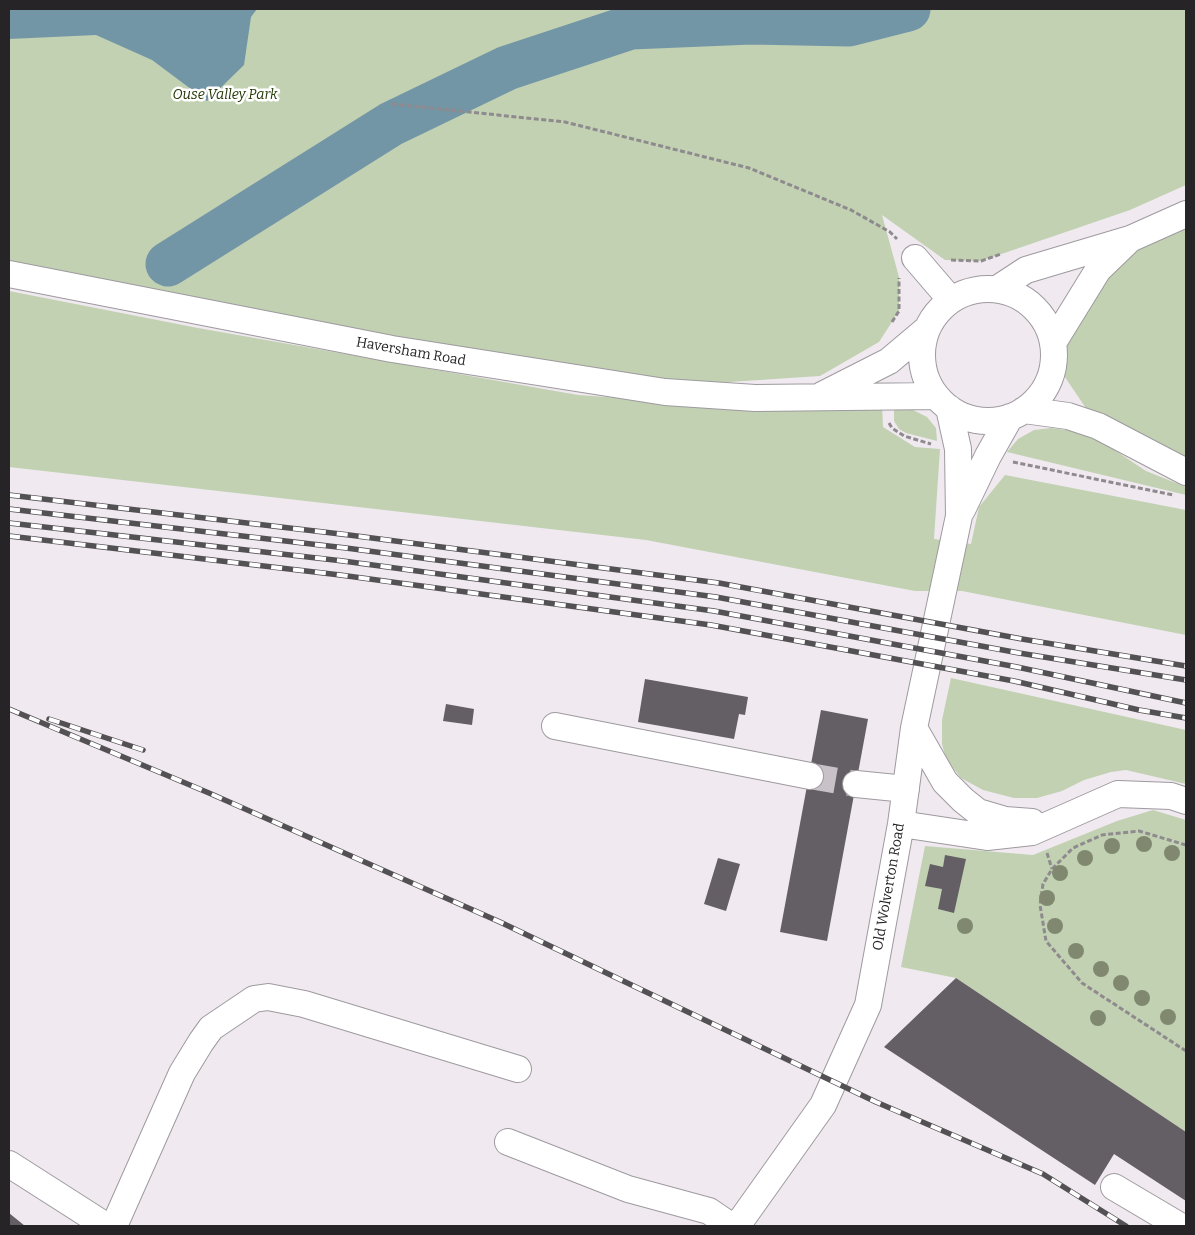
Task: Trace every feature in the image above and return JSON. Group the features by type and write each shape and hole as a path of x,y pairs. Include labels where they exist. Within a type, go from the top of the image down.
{"street":[{"path":"997,289 1026,270 1130,239 1186,214"},
{"path":"1053,343 1098,270 1130,239"},
{"path":"919,262 951,300"},
{"name":"Haversham Road","path":"9,274 392,350 665,392 755,398 943,402"},
{"path":"1017,414 1040,395 1051,376 1054,361 1053,343 1046,323 1034,307 1011,292 997,289 973,290 951,300 936,313 927,329 923,343 924,371 943,402 972,419 998,420 1017,414 1068,416 1098,426 1186,472"},
{"path":"816,398 882,365 927,329"},
{"name":"Old Wolverton Road","path":"738,1226 823,1106 868,1005 901,824 914,728 959,516 957,443 943,402"},
{"name":"Old Wolverton Road","path":"959,516 988,456 1017,414"},
{"path":"555,726 810,776"},
{"path":"914,728 945,782 962,800 978,812 1005,820 1052,823"},
{"path":"856,784 906,789"},
{"path":"901,824 987,837 1032,832 1118,794 1171,796 1186,801"},
{"path":"114,1226 182,1074 201,1042 219,1022 254,999 268,998 304,1004 518,1069"},
{"path":"508,1142 628,1189 709,1211 731,1226"},
{"path":"9,1164 106,1226"},
{"path":"1114,1187 1180,1226"}],"path":[{"path":"392,104 565,122 749,168 851,210 890,232 919,262"},
{"path":"889,328 900,311 899,277 919,262 945,260 981,261 1009,251"},
{"path":"1186,846 1139,831 1102,835 1073,848 1052,869 1043,884 1040,905 1046,941 1082,983 1186,1052"}],"green space":[{"name":"Ouse Valley Park","path":"9,9 1186,9 1186,185 1130,210 981,261 945,260 882,215 899,277 899,311 879,342 820,376 638,388 9,274"},
{"path":"1186,214 1186,472 1098,426 1054,361 1055,352 1098,270"},
{"path":"9,291 198,328 578,395 779,409 882,404 883,427 915,447 940,449 934,539 971,544 979,507 1005,475 1186,510 1186,635 962,591 915,591 646,540 9,467"},
{"path":"894,406 905,406 927,417 936,428 937,441 906,433 899,429 894,421"},
{"path":"1051,428 1073,431 1098,439 1146,471 1186,487 1186,495 1007,452 1018,439 1034,430"},
{"path":"951,678 1186,730 1186,784 1126,770 1111,772 1084,780 1062,791 1037,798 1014,798 983,790 961,778 946,759 942,744 942,720"},
{"path":"1153,810 1186,820 1186,1132 956,978 901,967 925,846 1033,855 1117,821"}],"water":[{"path":"9,9 257,9 251,17 244,65 207,101 152,60 96,35 9,39"}],"building":[{"path":"645,679 748,697 745,715 739,714 734,739 638,722"},
{"path":"446,704 474,709 472,725 443,721"},
{"path":"821,710 868,719 827,941 780,932"},
{"path":"945,855 966,859 954,913 938,909 942,889 925,886 930,864 943,867"},
{"path":"718,858 740,864 726,911 704,904"},
{"path":"956,978 1186,1132 1186,1201 1114,1154 1095,1185 884,1047"},
{"path":"9,1213 25,1226 9,1226"}],"waterway":[{"path":"743,9 751,22"},
{"path":"168,264 391,124 507,68 631,27 751,22 849,24 908,9"}],"tunnel":[{"path":"810,776 856,784"}],"railway":[{"path":"9,495 349,535 719,583 1022,639 1186,666"},
{"path":"9,509 346,548 716,597 1019,653 1186,680"},
{"path":"9,523 343,561 714,611 1017,667 1186,703"},
{"path":"9,536 340,575 711,625 1014,681 1139,710 1186,718"},
{"path":"9,709 209,793 500,922 876,1102 1043,1174 1126,1226"},
{"path":"49,719 143,750"}]}
